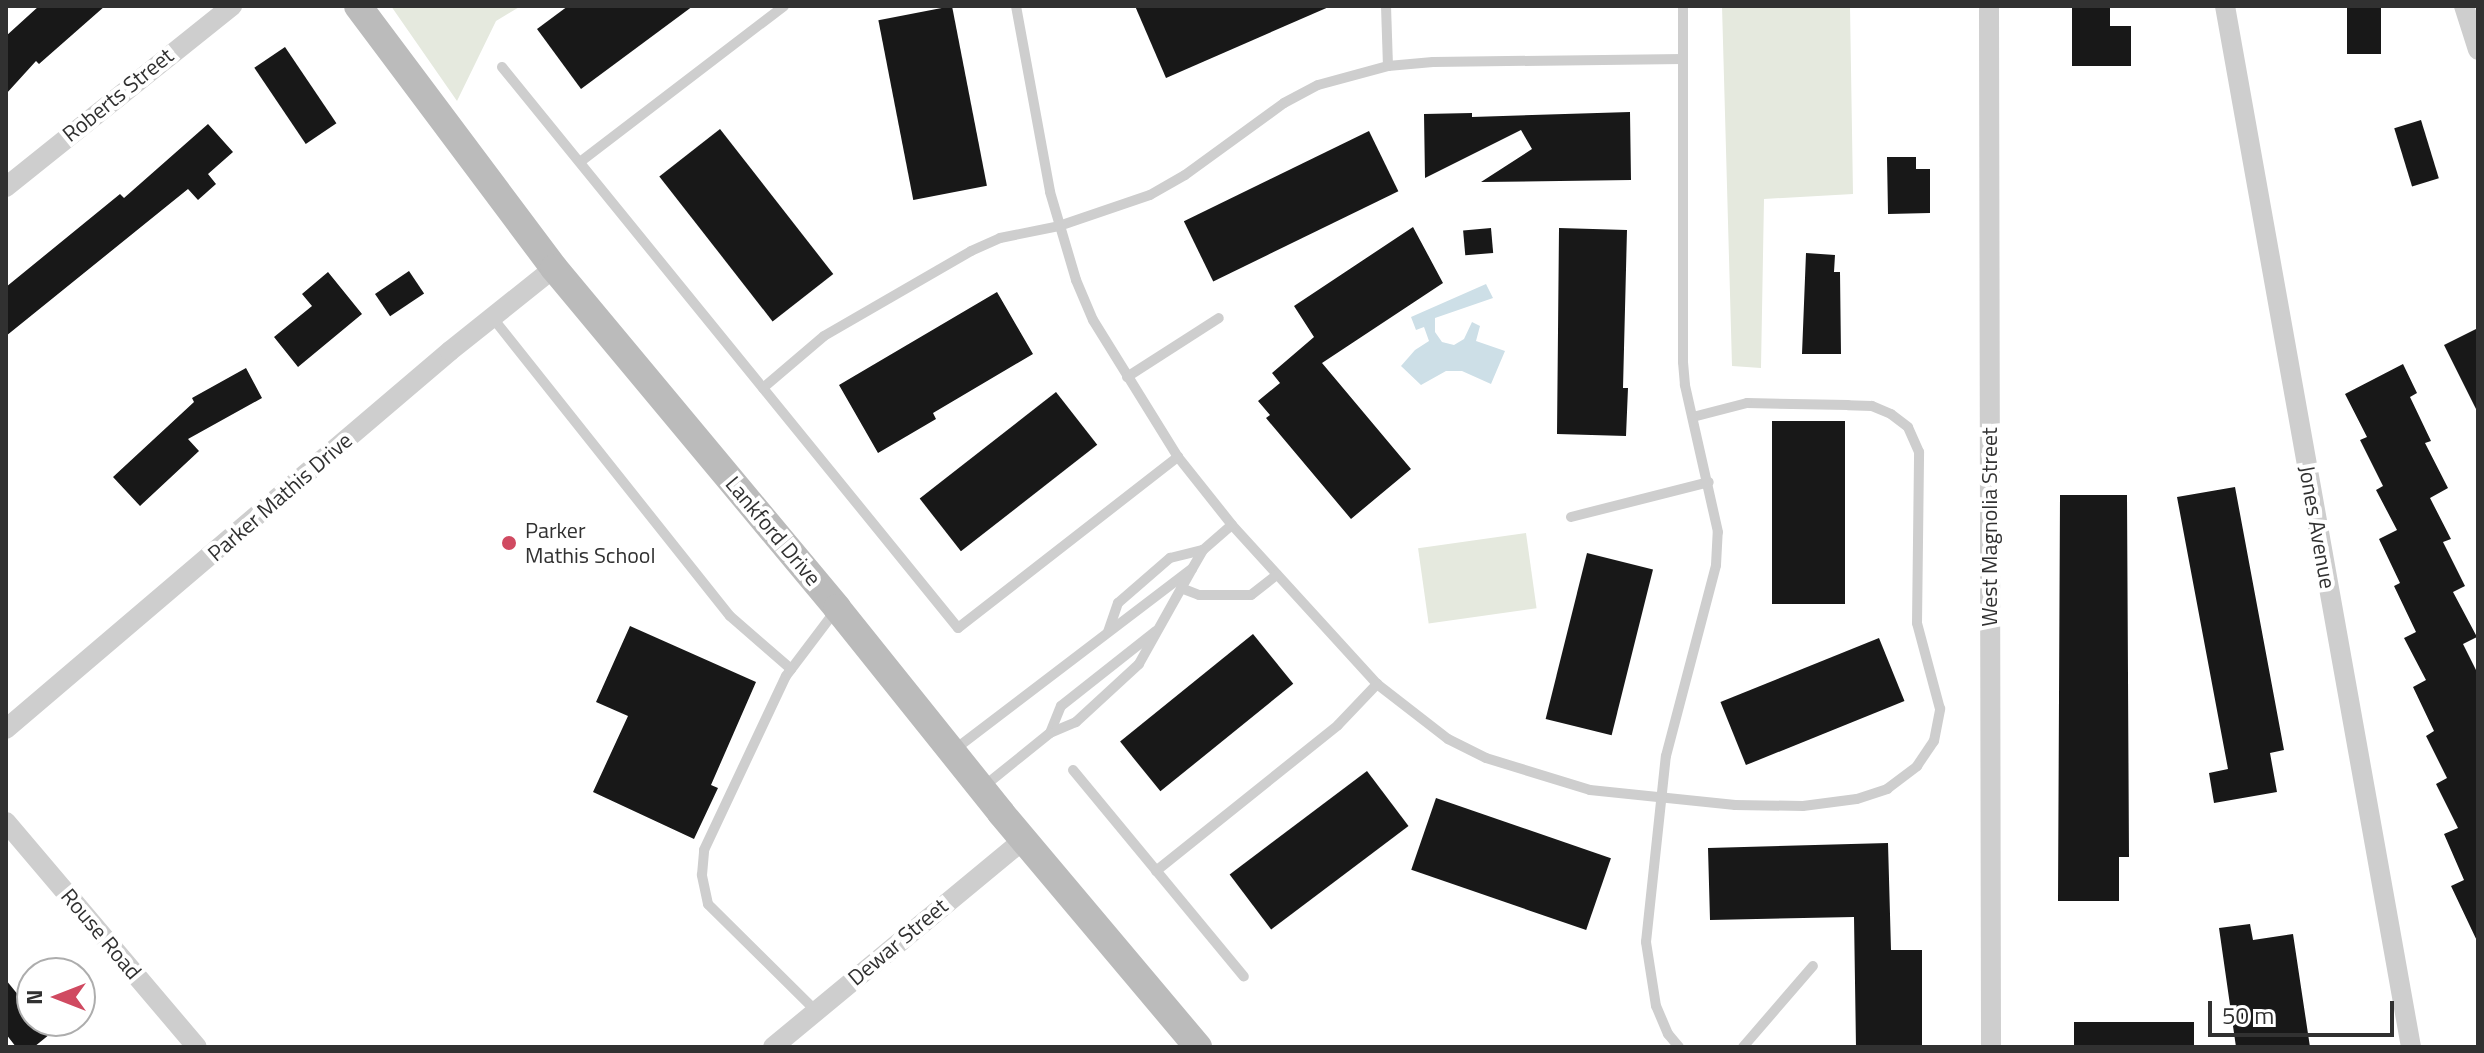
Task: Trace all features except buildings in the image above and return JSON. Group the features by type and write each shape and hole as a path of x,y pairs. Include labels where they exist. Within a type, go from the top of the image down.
{"main road":[{"name":"Lankford Drive","path":"358,6 554,268 1198,1047"}],"street":[{"name":"Roberts Street","path":"6,187 232,6"},
{"name":"West Magnolia Street","path":"1989,6 1991,1047"},
{"name":"Jones Avenue","path":"2225,6 2411,1047"},
{"path":"2464,6 2478,50"},
{"name":"Parker Mathis Drive","path":"6,729 492,317 554,268"},
{"name":"Rouse Road","path":"6,822 197,1047"},
{"name":"Dewar Street","path":"773,1047 1024,839"}],"lane":[{"path":"580,162 784,6"},
{"path":"1017,6 1050,192 1093,320 1178,457 1232,525 1377,684 1417,718 1486,758 1590,790 1660,799 1803,806 1857,799 1887,789 1917,766 1934,741 1940,709 1917,623 1919,452 1908,427 1891,414 1872,406 1747,403 1693,417"},
{"path":"1386,6 1388,66"},
{"path":"1679,1047 1668,1034 1656,1006 1646,942 1666,756 1716,565 1718,532 1683,362 1683,6"},
{"path":"763,388 824,336 971,251 1000,238 1059,226 1150,195 1185,175 1284,103 1318,85 1388,66 1433,62 1683,59"},
{"path":"502,67 958,628 1178,457"},
{"path":"492,317 730,616 791,669"},
{"path":"1127,377 1219,318"},
{"path":"1571,517 1709,482"},
{"path":"981,788 1050,733 1076,722 1109,695 1139,664 1203,550 1232,525"},
{"path":"1107,634 1118,603 1170,558 1203,550"},
{"path":"952,752 1192,569"},
{"path":"1181,588 1199,595 1251,595 1277,575"},
{"path":"816,1011 708,904 702,875 704,850 791,669 837,608"},
{"path":"1050,733 1061,706 1160,627"},
{"path":"1156,871 1338,725 1377,684"},
{"path":"1073,770 1244,977"},
{"path":"1743,1047 1813,966"}],"shaded area":[{"path":"391,6 521,6 496,21 457,101"},
{"path":"1722,6 1850,6 1853,194 1764,199 1761,368 1732,366"},
{"path":"1486,284 1493,298 1435,318 1435,332 1442,342 1454,345 1464,339 1472,322 1480,326 1476,341 1505,351 1491,384 1462,371 1446,371 1421,385 1401,366 1415,350 1429,341 1424,327 1416,330 1411,317"},
{"path":"1526,533 1537,608 1429,623 1418,548"}],"place":[{"name":"Parker Mathis School","path":"509,543"}]}
